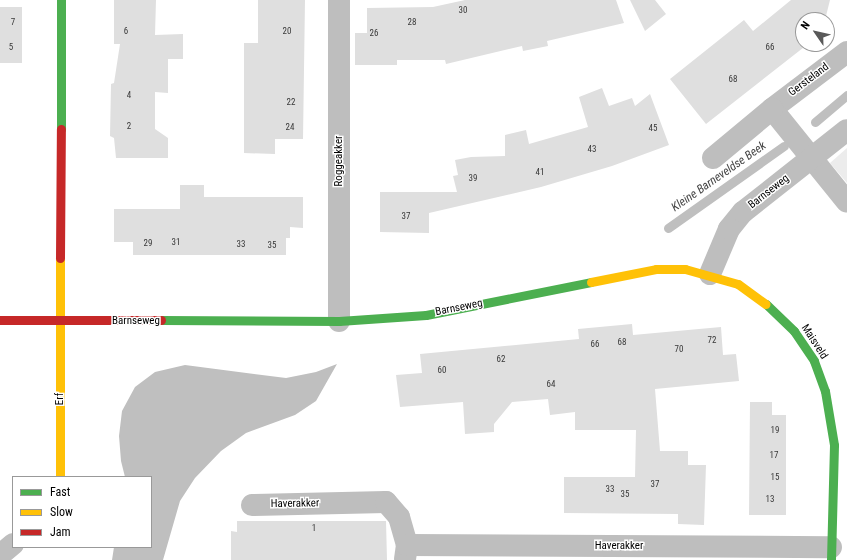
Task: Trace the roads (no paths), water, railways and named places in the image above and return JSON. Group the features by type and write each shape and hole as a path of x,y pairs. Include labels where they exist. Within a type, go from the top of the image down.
{"street":[{"path":"59,320 61,0"},
{"name":"Roggeakker","path":"339,0 339,321"},
{"name":"Gersteland","path":"713,158 772,108 847,52"},
{"path":"772,108 847,202"},
{"name":"Barnseweg","path":"0,320 339,321 426,315 656,269 685,269 710,274 729,229 743,212 847,130"},
{"name":"Maisveld","path":"710,274 738,284 794,331 814,361 825,391 840,445 831,553"},
{"name":"Erf","path":"59,320 60,476"},
{"name":"Haverakker","path":"252,505 386,502 399,517 406,552 831,553"},
{"path":"0,555 12,545"}],"waterway":[{"name":"Kleine Barneveldse Beek","path":"815,122 847,95"},
{"name":"Kleine Barneveldse Beek","path":"668,228 784,146"}]}
